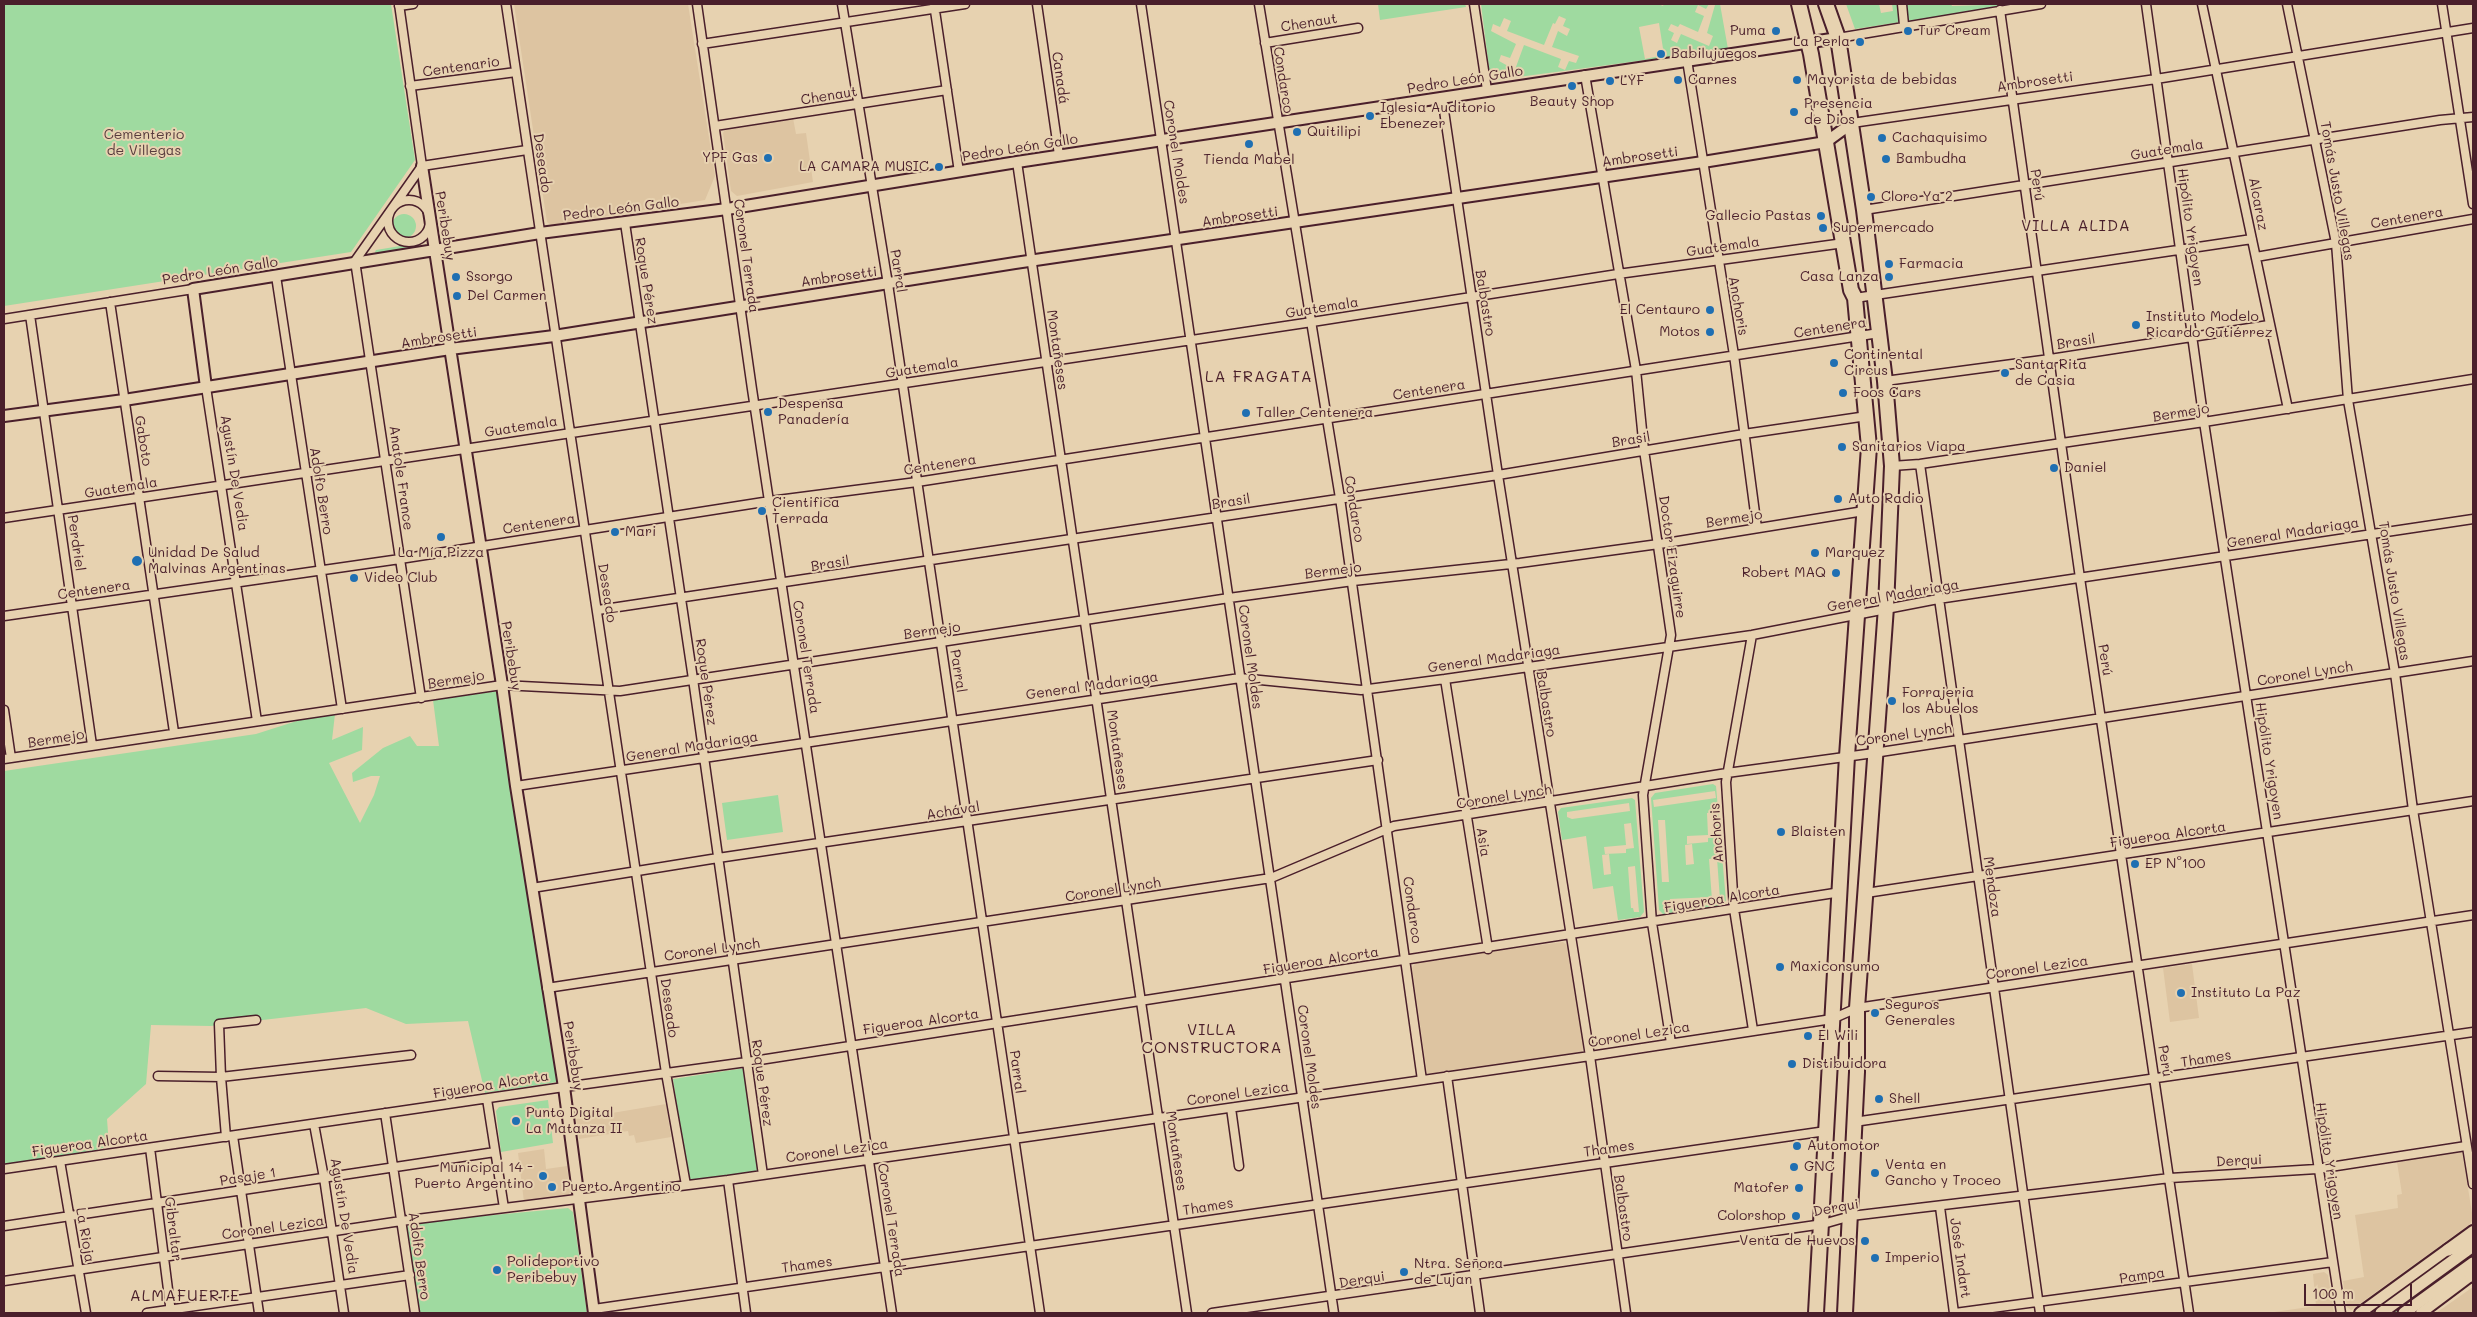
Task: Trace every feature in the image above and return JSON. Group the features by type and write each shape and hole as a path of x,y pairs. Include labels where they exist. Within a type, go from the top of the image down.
{"highway":[{"path":"1799,4 1808,42 1851,290 1855,298 1869,447 1847,756 1841,892 1826,1131 1823,1224 1816,1313"},
{"path":"1826,4 1838,38 1852,123 1875,295 1892,466 1886,607 1857,1008 1857,1072 1846,1313"}],"main road":[{"path":"2448,1250 2473,1237"},
{"path":"2381,1313 2473,1246"},
{"path":"2404,1313 2473,1263"}],"street":[{"path":"399,5 413,4"},
{"name":"Deseado","path":"506,4 554,336 598,610 666,1073 686,1185"},
{"name":"Coronel Terrada","path":"697,4 740,306 892,1313"},
{"name":"Parral","path":"842,4 888,284 1040,1313"},
{"path":"702,44 935,6 964,4"},
{"name":"Canadá","path":"1037,4 1059,155"},
{"name":"Coronel Moldes","path":"1141,4 1334,1313"},
{"name":"Condarco","path":"1259,4 1277,124 1312,322 1353,581 1422,1080"},
{"path":"1474,4 1487,90"},
{"path":"1902,4 1904,26"},
{"name":"Pedro León Gallo","path":"4,319 540,232 625,223 872,186 1059,155 1277,124 1487,90 1838,38 2041,4"},
{"name":"Hipólito Yrigoyen","path":"2146,4 2180,250 2194,336 2204,422 2226,557 2317,1169 2341,1313"},
{"name":"Alcaraz","path":"2202,4 2235,152 2269,325 2288,409"},
{"name":"Tomás Justo Villegas","path":"2287,4 2299,55 2336,243 2348,400 2395,673 2413,810 2473,1184"},
{"path":"2442,4 2473,204"},
{"name":"Peribebuy","path":"399,5 434,249 547,988 564,1087 594,1311"},
{"path":"935,6 960,172"},
{"name":"Perú","path":"2000,10 2080,578 2189,1313"},
{"name":"Chenaut","path":"1264,43 1358,28"},
{"name":"Ambrosetti","path":"4,416 124,400 450,349 554,336 1032,261 1703,162 1826,142 1852,123 2012,98 2156,80 2299,55 2473,28"},
{"name":"Anchoris","path":"1687,60 1717,260 1734,355 1757,528"},
{"name":"Centenario","path":"410,86 516,72"},
{"name":"Doctor Eizaguirre","path":"1585,75 1636,370 1644,450 1671,635 1643,788 1652,923 1671,1043"},
{"name":"Chenaut","path":"715,126 948,90"},
{"name":"Balbastro","path":"1442,97 1548,803 1590,1056 1626,1313"},
{"name":"Guatemala","path":"1864,210 2473,116"},
{"path":"355,262 422,166 528,150"},
{"name":"Montañeses","path":"1017,162 1187,1313"},
{"path":"403,201 416,202 426,209 430,222 425,234 413,242 399,240 389,230 388,222 392,209 403,201"},
{"name":"Centenera","path":"2256,256 2473,219"},
{"name":"Roque Pérez","path":"625,223 693,679 763,1175"},
{"name":"Centenera","path":"1855,298 2252,239"},
{"name":"Guatemala","path":"4,518 755,404 902,384 1618,274 1844,243"},
{"name":"Anatole France","path":"355,262 421,698"},
{"name":"Adolfo Berro","path":"276,276 342,709"},
{"name":"Agustín De Vedia","path":"193,289 206,387 257,721"},
{"name":"Gaboto","path":"110,302 174,732"},
{"name":"Perdriel","path":"30,315 92,746"},
{"name":"Brasil","path":"1885,381 2050,359 2269,325"},
{"name":"Centenera","path":"4,616 400,559 770,501 917,482 1879,333"},
{"name":"Bermejo","path":"1892,466 1920,464 2062,444 2473,379"},
{"name":"Brasil","path":"598,610 929,562 1498,475 1744,434 1867,416"},
{"name":"Mendoza","path":"1920,464 2040,1313"},
{"name":"Bermejo","path":"7,759 174,732 502,685 609,691 941,643 1229,598 1657,543 1864,510"},
{"name":"General Madariaga","path":"516,786 1240,678 1368,690 1670,645 1752,635 1857,615 1886,607 2473,519"},
{"name":"Anchoris","path":"1752,635 1727,773 1734,909 1753,1030"},
{"name":"Coronel Lynch","path":"547,988 1271,878 1388,828 1727,773 1874,753 2473,660"},
{"name":"Asia","path":"1445,679 1488,949"},
{"path":"4,710 7,759"},
{"name":"Achával","path":"532,888 636,870 1378,760"},
{"name":"Figueroa Alcorta","path":"1866,893 2473,801"},
{"name":"Figueroa Alcorta","path":"4,1169 747,1062 1488,949 1841,892"},
{"name":"Coronel Lezica","path":"4,1281 402,1221 578,1201 1590,1056 1832,1019 1857,1008 1994,986 2473,915"},
{"path":"256,1020 219,1024 221,1077 230,1136 242,1190 259,1313"},
{"name":"Thames","path":"1854,1122 2473,1032"},
{"path":"158,1076 221,1077 411,1055"},
{"path":"1447,1076 1480,1313"},
{"path":"487,1099 504,1208"},
{"path":"1230,1108 1239,1166"},
{"name":"Adolfo Berro","path":"385,1113 415,1313"},
{"name":"Agustín De Vedia","path":"314,1124 344,1313"},
{"name":"Thames","path":"594,1311 886,1266 1826,1131"},
{"name":"Derqui","path":"1212,1313 1823,1224 1851,1216 1940,1207 2024,1194 2170,1178 2317,1169 2466,1146"},
{"name":"Gibraltar","path":"150,1148 171,1312"},
{"name":"Pasaje 1","path":"4,1226 495,1152"},
{"name":"La Rioja","path":"60,1161 86,1313"},
{"path":"728,1180 746,1313"},
{"name":"José Indart","path":"1940,1207 1955,1313"},
{"path":"2360,1313 2473,1231"},
{"name":"Pampa","path":"1955,1313 2333,1262"},
{"path":"2421,1313 2472,1274"},
{"path":"147,1313 171,1312 410,1275"}],"shaded area":[{"path":"514,4 688,4 715,176 705,200 551,225 547,222"},
{"name":"YPF Gas","path":"793,118 796,134 806,133 813,182 737,196 731,191 723,133 727,127"},
{"path":"1563,942 1568,946 1584,1047 1581,1053 1433,1074 1427,1073 1412,968 1416,962"},
{"name":"Instituto La Paz","path":"2192,964 2199,1018 2170,1022 2163,968"},
{"path":"666,1104 671,1137 636,1143 634,1135 629,1136 628,1131 579,1139 576,1119"},
{"path":"544,1149 546,1169 567,1166 570,1192 568,1196 524,1202 518,1153"},
{"path":"2462,1151 2473,1219 2470,1224 2351,1310 2347,1307 2343,1281 2364,1277 2355,1215 2398,1208 2397,1195 2402,1194 2397,1162"},
{"path":"2324,1272 2328,1275 2334,1313 2267,1313 2316,1306 2313,1274"},
{"path":"2473,1287 2473,1313 2436,1313"}],"green space":[{"name":"Cementerio de Villegas","path":"4,4 391,4 415,160 351,252 4,306"},
{"path":"1378,4 1465,4 1466,7 1380,20"},
{"path":"1481,4 1658,4 1663,6 1664,4 1709,4 1706,9 1698,5 1695,12 1704,16 1698,32 1680,24 1678,27 1671,24 1668,30 1674,33 1671,40 1677,43 1681,34 1709,46 1713,36 1707,33 1715,5 1712,4 1720,4 1728,49 1496,80 1490,76","holes":["1559,16 1566,19 1563,26 1570,29 1567,36 1558,31 1552,47 1579,56 1576,63 1569,61 1565,70 1558,67 1561,59 1524,45 1513,75 1506,73 1508,66 1499,61 1501,55 1510,58 1516,44 1491,31 1493,24 1500,27 1504,18 1511,21 1507,31 1544,45 1553,23 1555,24","1659,23 1664,55 1645,59 1639,27"]},
{"path":"1846,4 1879,4 1881,13 1893,11 1892,4 1951,4 1952,6 2019,4 1855,29"},
{"path":"404,214 413,217 416,226 413,235 404,238 395,235 392,226 395,217"},
{"path":"418,243 418,248 376,254 375,252 376,250"},
{"path":"499,691 512,794 535,927 557,1082 485,1093 468,1021 406,1024 366,1008 211,1026 151,1025 146,1084 107,1119 109,1146 60,1161 4,1169 4,771 256,734 303,719 335,714 332,740 363,727 362,750 329,763 360,823 374,795 380,776 371,776 353,782 352,773 383,748 410,736 417,746 439,746 433,700"},
{"path":"1713,784 1716,786 1726,901 1723,905 1663,914 1659,910 1651,798 1655,793","holes":["1715,791 1716,798 1654,807 1653,800","1707,813 1714,813 1716,837 1708,838 1708,842 1687,844 1687,836 1708,835","1658,820 1665,820 1669,882 1662,882","1692,844 1694,864 1686,865 1685,845","1717,858 1720,900 1712,900 1712,905 1670,907 1670,899 1712,897 1709,859"]},
{"path":"778,795 783,832 727,840 722,803"},
{"path":"1632,798 1635,800 1644,912 1640,917 1618,920 1613,886 1593,889 1586,836 1562,840 1558,812 1561,808","holes":["1629,803 1630,811 1572,819 1567,817 1567,812","1631,823 1634,848 1626,849 1626,853 1605,854 1604,847 1626,845 1624,824","1609,854 1611,874 1604,875 1602,855","1635,866 1639,912 1634,912 1633,908 1631,908 1628,867"]},
{"path":"745,1068 759,1172 688,1183 673,1079"},
{"path":"548,1100 553,1143 501,1152 496,1111 499,1107"},
{"name":"Polideportivo Peribebuy","path":"568,1208 573,1212 587,1313 420,1313 407,1227 410,1223"},
{"path":"2465,1247 2374,1313 2367,1313 2450,1252"},
{"path":"2473,1252 2473,1257 2396,1313 2389,1313"}],"place":[{"name":"Puma","path":"1776,31"},
{"name":"Tur Cream","path":"1908,31"},
{"name":"La Perla","path":"1860,42"},
{"name":"Babilujuegos","path":"1661,54"},
{"name":"Carnes","path":"1678,80"},
{"name":"Mayorista de bebidas","path":"1797,80"},
{"name":"LYF","path":"1610,81"},
{"name":"Beauty Shop","path":"1572,86"},
{"name":"Presencia de Dios","path":"1794,112"},
{"name":"Iglesia Auditorio Ebenezer","path":"1370,116"},
{"name":"Quitilipi","path":"1297,132"},
{"name":"Cachaquisimo","path":"1882,138"},
{"name":"Tienda Mabel","path":"1249,144"},
{"name":"YPF Gas","path":"768,158"},
{"name":"Bambudha","path":"1886,159"},
{"name":"LA CAMARA MUSIC","path":"939,167"},
{"name":"Cloro Ya 2","path":"1871,197"},
{"name":"Gallecio Pastas","path":"1821,216"},
{"name":"Supermercado","path":"1823,228"},
{"name":"Farmacia","path":"1889,264"},
{"name":"Ssorgo","path":"456,277"},
{"name":"Casa Lanza","path":"1889,277"},
{"name":"Del Carmen","path":"457,296"},
{"name":"El Centauro","path":"1710,310"},
{"name":"Instituto Modelo Ricardo Gutiérrez","path":"2136,325"},
{"name":"Motos","path":"1710,332"},
{"name":"Continental Circus","path":"1834,363"},
{"name":"Santa Rita de Casia","path":"2005,373"},
{"name":"Foos Cars","path":"1843,393"},
{"name":"Despensa Panadería","path":"768,412"},
{"name":"Taller Centenera","path":"1246,413"},
{"name":"Sanitarios Viapa","path":"1842,447"},
{"name":"Daniel","path":"2054,468"},
{"name":"Auto Radio","path":"1838,499"},
{"name":"Cientifica Terrada","path":"762,511"},
{"name":"Mari","path":"615,532"},
{"name":"La Mía Pizza","path":"441,537"},
{"name":"Marquez","path":"1815,553"},
{"name":"Unidad De Salud Malvinas Argentinas","path":"137,561"},
{"name":"Robert MAQ","path":"1836,573"},
{"name":"Video Club","path":"354,578"},
{"name":"Forrajeria los Abuelos","path":"1892,701"},
{"name":"Blaisten","path":"1781,832"},
{"name":"EP N°100","path":"2135,864"},
{"name":"Maxiconsumo","path":"1780,967"},
{"name":"Instituto La Paz","path":"2181,993"},
{"name":"Seguros Generales","path":"1875,1013"},
{"name":"El Wili","path":"1808,1036"},
{"name":"Distibuidora","path":"1792,1064"},
{"name":"Shell","path":"1879,1099"},
{"name":"Punto Digital La Matanza II","path":"516,1121"},
{"name":"Automotor","path":"1797,1146"},
{"name":"GNC","path":"1794,1167"},
{"name":"Venta en Gancho y Troceo","path":"1875,1173"},
{"name":"Municipal 14 - Puerto Argentino","path":"543,1176"},
{"name":"Puerto Argentino","path":"552,1187"},
{"name":"Matofer","path":"1799,1188"},
{"name":"Colorshop","path":"1796,1216"},
{"name":"Venta de Huevos","path":"1865,1241"},
{"name":"Imperio","path":"1875,1258"},
{"name":"Polideportivo Peribebuy","path":"497,1270"},
{"name":"Ntra. Señora de Lujan","path":"1404,1272"}],"district":[{"name":"VILLA ALIDA","path":"2076,226"},
{"name":"LA FRAGATA","path":"1259,377"},
{"name":"VILLA CONSTRUCTORA","path":"1212,1039"},
{"name":"ALMAFUERTE","path":"185,1296"}]}
